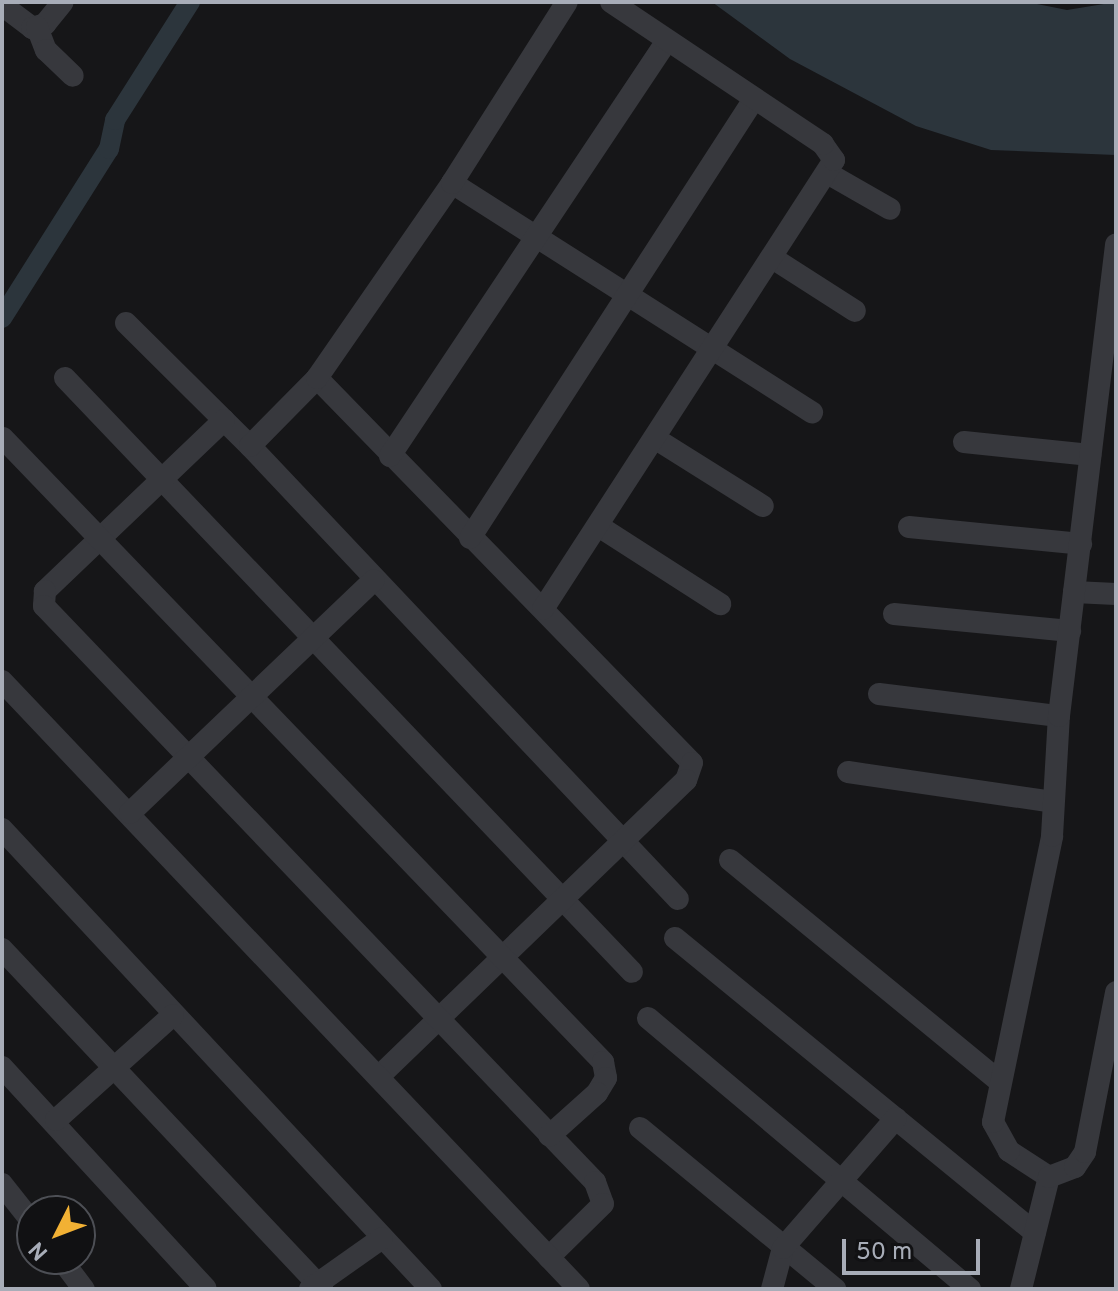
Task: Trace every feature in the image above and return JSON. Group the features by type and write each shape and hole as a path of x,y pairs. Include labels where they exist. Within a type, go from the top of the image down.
{"street":[{"path":"37,27 63,2"},
{"path":"250,446 317,378 452,183 567,2"},
{"path":"543,609 600,527 774,259 829,174 834,160 823,144 611,2"},
{"path":"2,5 25,25 37,27"},
{"path":"37,27 46,50 73,76"},
{"path":"390,456 667,41"},
{"path":"470,538 623,295 754,99"},
{"path":"829,174 890,209"},
{"path":"452,183 623,295 812,412"},
{"path":"1049,1177 1009,1151 994,1130 999,1081 1052,836 1059,716 1116,244"},
{"path":"774,259 855,311"},
{"path":"126,323 250,446 678,899"},
{"path":"65,378 632,972"},
{"path":"317,378 692,763 686,780 379,1076"},
{"path":"224,420 45,591 44,606 595,1182 603,1204 549,1257"},
{"path":"3,438 603,1062 606,1078 597,1093 549,1136"},
{"path":"656,439 763,506"},
{"path":"964,442 1090,455"},
{"path":"600,527 720,604"},
{"path":"909,527 1081,544"},
{"path":"130,813 374,580"},
{"path":"1074,592 1116,594"},
{"path":"894,614 1070,631"},
{"path":"2,681 579,1289"},
{"path":"879,694 1059,716"},
{"path":"848,772 1053,802"},
{"path":"2,829 431,1289"},
{"path":"730,860 999,1081"},
{"path":"675,938 1035,1233"},
{"path":"2,949 316,1287 382,1238"},
{"path":"1049,1177 1075,1167 1085,1152 1116,992"},
{"path":"56,1120 173,1015"},
{"path":"648,1018 840,1183 970,1289"},
{"path":"2,1067 56,1120 206,1289"},
{"path":"772,1289 783,1248 896,1118"},
{"path":"640,1128 835,1289"},
{"path":"1021,1289 1049,1177"},
{"path":"2,1184 16,1202"}],"shaded area":[{"path":"712,2 1027,2 1067,10 1116,2 1116,155 991,150 916,126 790,59"}],"waterway":[{"path":"2,318 109,149 115,120 190,2"}]}
